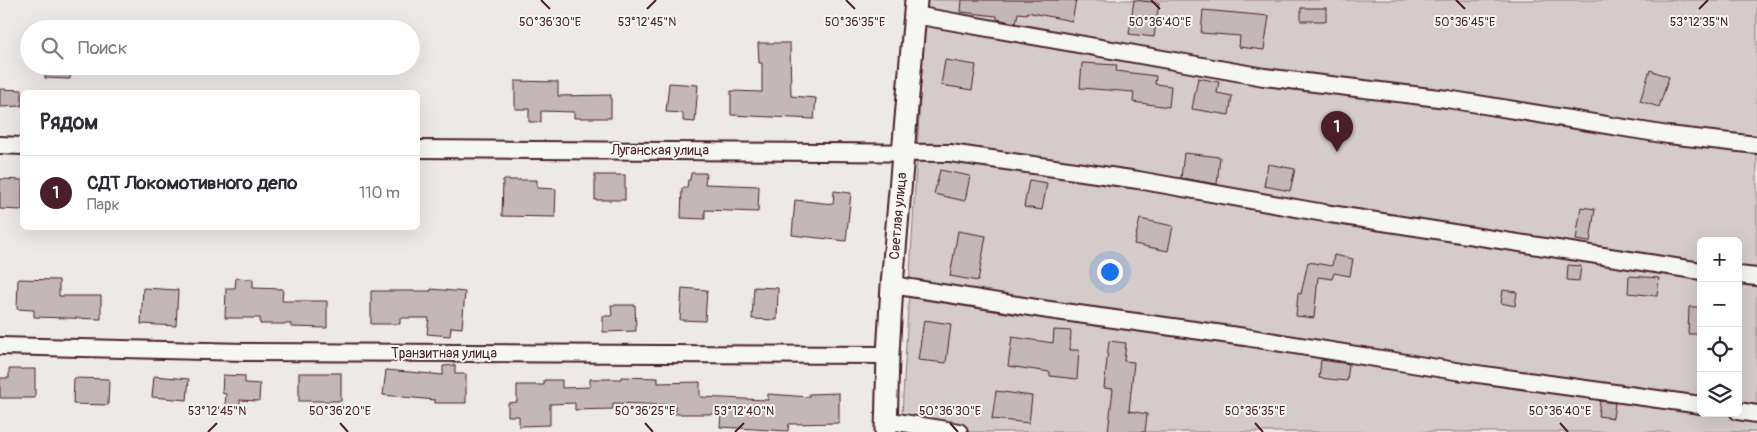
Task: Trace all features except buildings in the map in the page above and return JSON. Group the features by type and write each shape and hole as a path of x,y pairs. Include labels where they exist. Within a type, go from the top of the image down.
{"street":[{"path":"916,7 1264,77 1447,99 1668,135 1757,145"},
{"name":"Светлая улица","path":"885,426 892,285 916,7"},
{"path":"0,145 20,146"},
{"name":"Луганская улица","path":"420,148 950,153 1138,180 1324,213 1697,270"},
{"path":"1742,276 1757,278"},
{"path":"892,285 1049,310 1245,337 1456,371 1697,404"},
{"name":"Транзитная улица","path":"0,346 245,352 888,355"},
{"path":"1742,412 1757,414"},
{"path":"885,426 959,432"}],"shaded area":[{"path":"928,0 1757,0 1757,432 901,432 922,64"}],"place":[{"name":"СДТ Локомотивного депо","path":"1337,152"}]}
